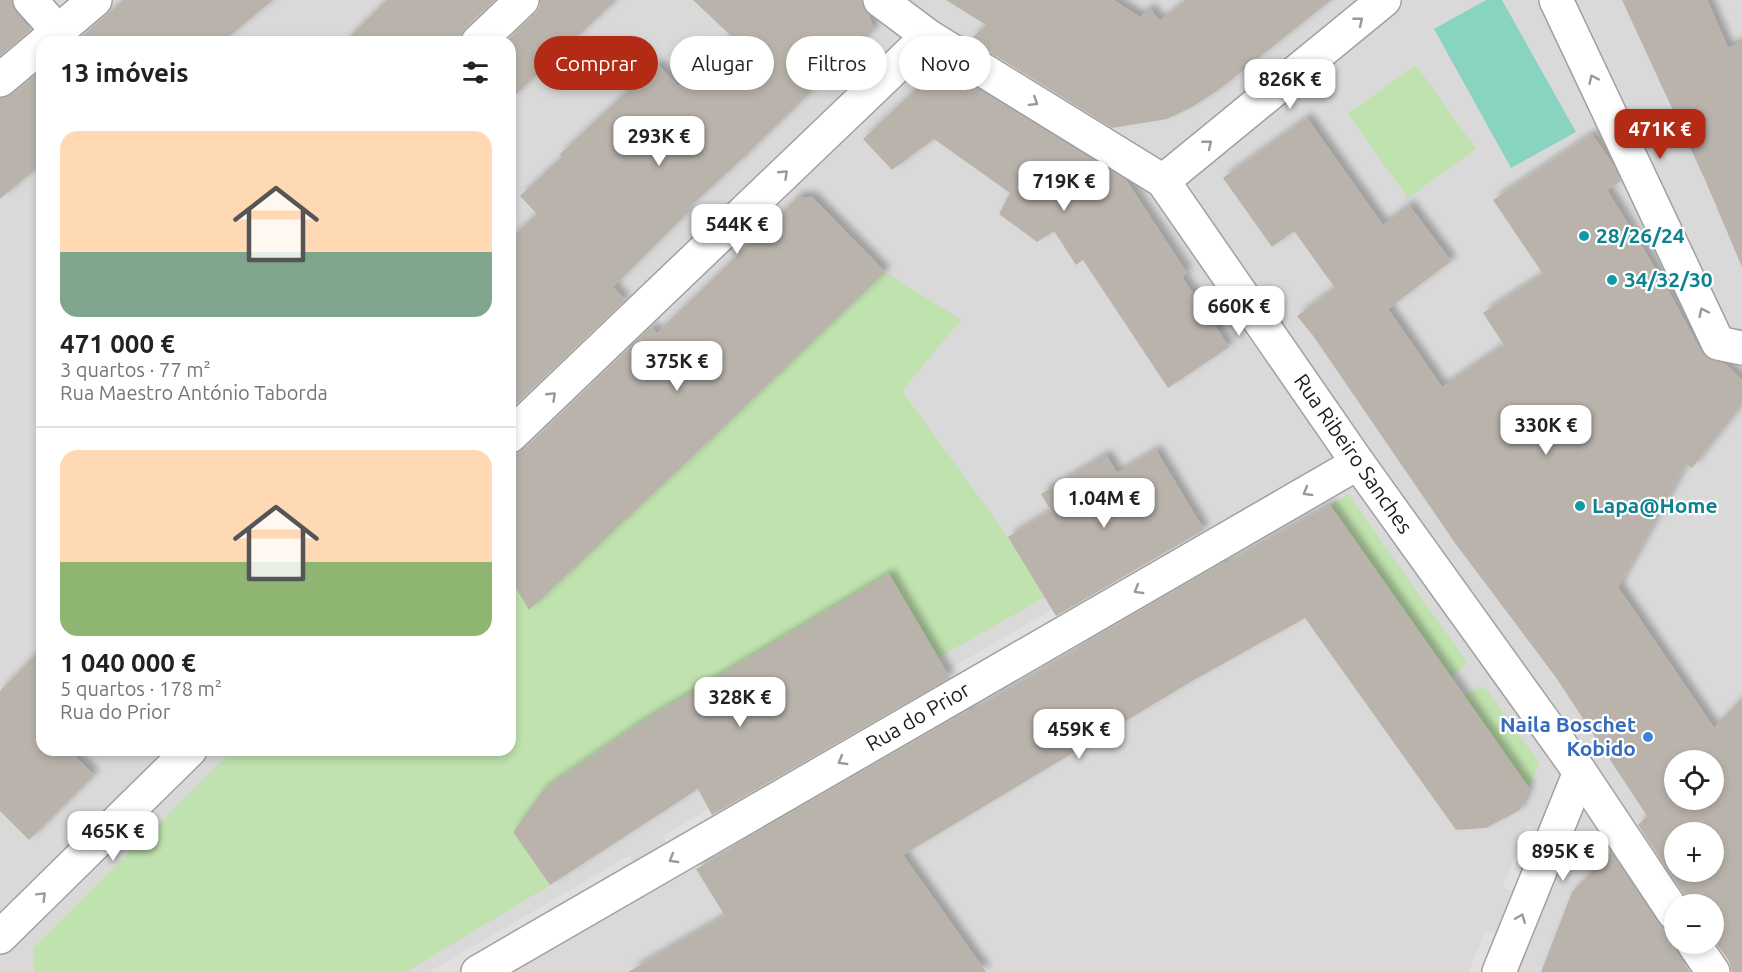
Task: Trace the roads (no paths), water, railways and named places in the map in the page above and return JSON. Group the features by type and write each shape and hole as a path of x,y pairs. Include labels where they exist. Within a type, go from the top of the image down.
{"street":[{"path":"30,0 47,36"},
{"path":"52,36 95,0"},
{"path":"484,36 522,0"},
{"name":"Rua Ribeiro Sanches","path":"880,0 928,36"},
{"path":"1163,181 1384,0"},
{"path":"1556,0 1718,343 1742,348"},
{"path":"0,80 36,49"},
{"path":"516,430 899,64"},
{"name":"Rua Ribeiro Sanches","path":"991,75 1163,181 1358,463 1580,772 1664,898"},
{"name":"Rua do Prior","path":"478,972 1358,463"},
{"path":"0,937 184,756"},
{"path":"1499,972 1580,772"},
{"path":"1701,954 1713,972"}],"place":[{"name":"28/26/24","path":"1584,236"},
{"name":"34/32/30","path":"1612,280"},
{"name":"Lapa@Home","path":"1580,506"},
{"name":"Naila Boschet Kobido","path":"1648,737"}]}
